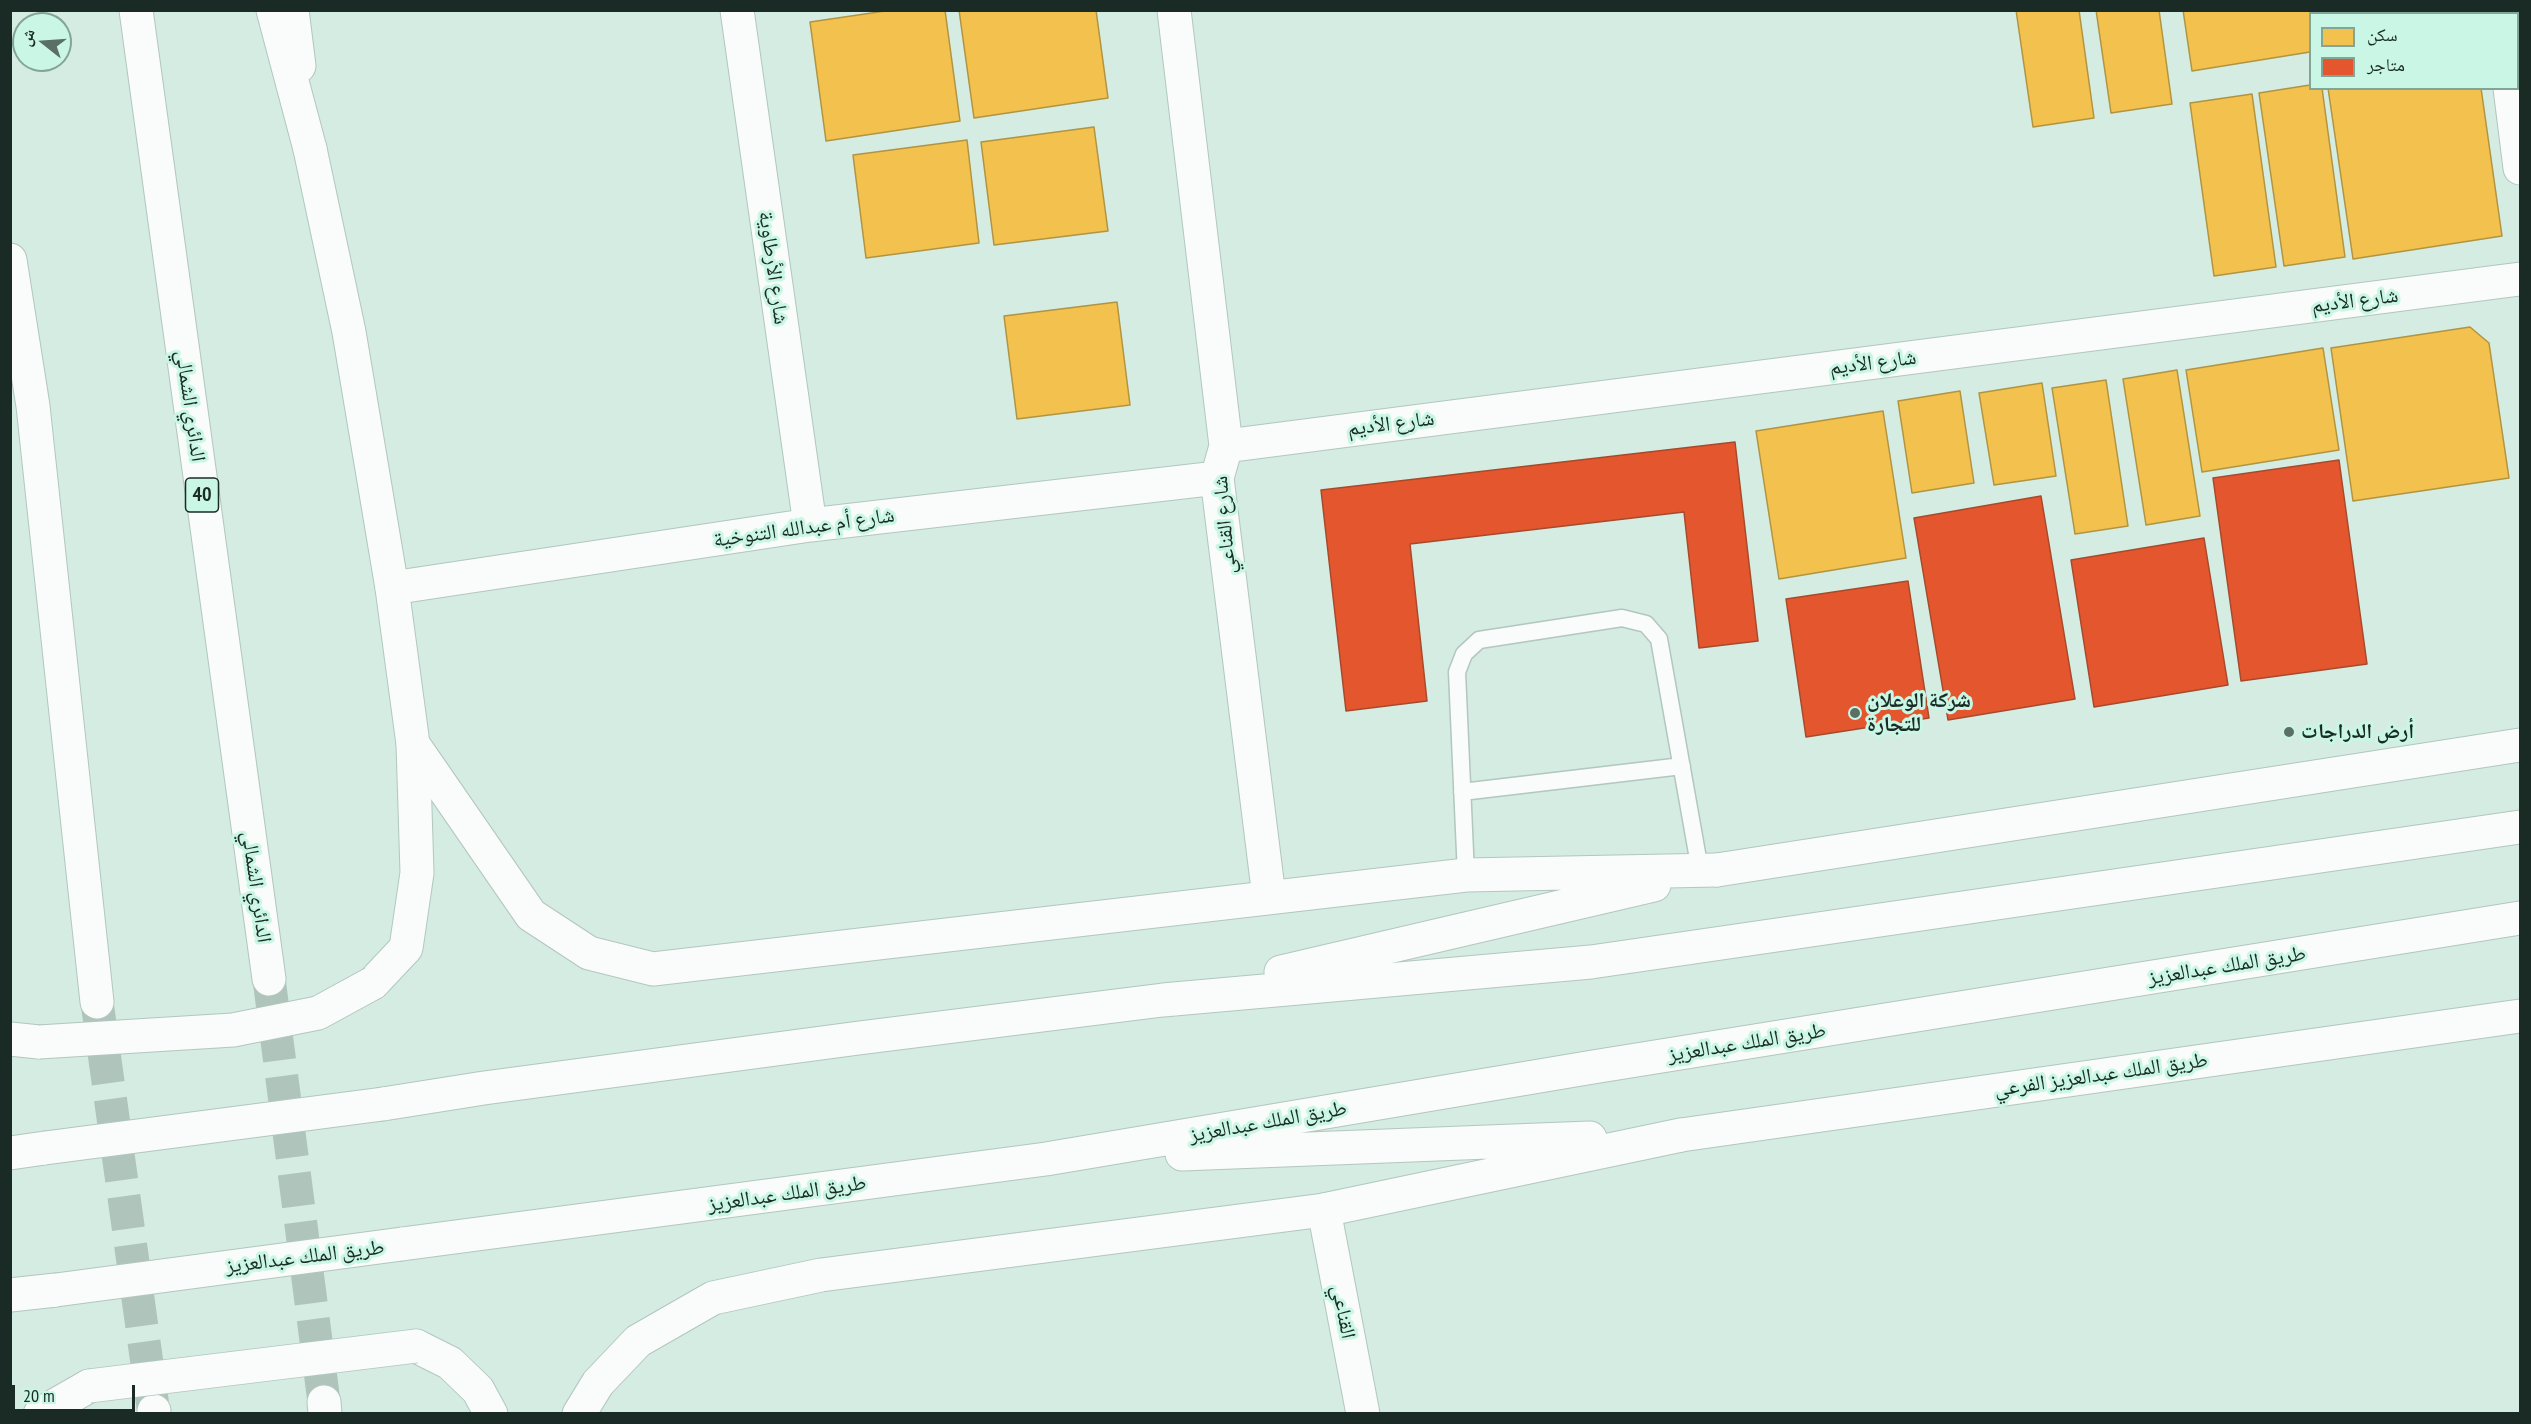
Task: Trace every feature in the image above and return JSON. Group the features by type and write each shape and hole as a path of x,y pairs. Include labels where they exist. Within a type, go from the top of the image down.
{"main road":[{"name":"الدائري الشمالي","path":"136,10 269,979"},
{"path":"25,1040 233,1030 318,1013 372,983 406,948 417,873 413,744 392,588 349,332 310,148 273,10"},
{"path":"292,10 310,148"},
{"name":"شارع الأرطاوية","path":"737,10 810,525"},
{"name":"شارع القناعي","path":"1174,10 1226,446 1217,478 1269,897"},
{"path":"2510,90 2520,168"},
{"path":"10,260 33,406 97,1002"},
{"name":"شارع الأديم","path":"1226,446 2520,279"},
{"name":"شارع أم عبدالله التنوخية","path":"392,588 810,525 1217,478"},
{"path":"413,744 531,915 589,953 653,969 1466,875 1708,870"},
{"path":"1163,1000 1708,870 2520,745"},
{"path":"10,1153 730,1055 1163,1000 1591,962 2520,827"},
{"name":"طريق الملك عبدالعزيز","path":"10,1295 1046,1160 1593,1067 2520,918"},
{"name":"طريق الملك عبدالعزيز الفرعي","path":"1681,1135 2520,1016"},
{"path":"1046,1160 1681,1135"},
{"path":"579,1413 598,1383 638,1341 712,1298 821,1275 1324,1210 1681,1135"},
{"name":"القناعي","path":"1324,1210 1363,1413"},
{"path":"40,1413 89,1386 416,1346 450,1363 478,1390 491,1413"}],"lane":[{"path":"1466,875 1457,672 1464,654 1479,640 1622,618 1646,624 1659,639 1682,766 1708,870"},
{"path":"1462,792 1682,766"}],"building: سكن":[{"path":"892,10 945,10 960,121 826,141 810,22"},
{"path":"959,10 1096,10 1108,98 974,118"},
{"path":"2016,10 2079,10 2094,118 2033,127"},
{"path":"2096,10 2159,10 2172,104 2111,113"},
{"path":"2183,10 2318,10 2318,12 2309,12 2309,52 2192,71"},
{"path":"2326,10 2475,10 2476,12 2326,12"},
{"path":"2309,85 2309,90 2322,90 2345,257 2284,266 2259,93"},
{"path":"2328,90 2481,90 2502,236 2353,259"},
{"path":"2252,94 2276,267 2214,276 2190,103"},
{"path":"1094,127 1108,231 994,245 981,142"},
{"path":"967,140 979,243 866,258 853,155"},
{"path":"1117,302 1130,405 1017,419 1004,316"},
{"path":"2470,327 2489,343 2509,478 2353,501 2331,348"},
{"path":"2323,348 2339,450 2202,472 2186,370"},
{"path":"2177,370 2200,516 2146,525 2123,379"},
{"path":"2106,380 2128,526 2075,534 2052,388"},
{"path":"2042,383 2056,476 1994,485 1979,393"},
{"path":"1960,391 1974,483 1912,493 1898,401"},
{"path":"1883,411 1906,558 1779,579 1756,431"}],"building: متاجر":[{"path":"1735,442 1758,641 1699,648 1684,512 1410,544 1427,701 1346,711 1321,490"},
{"path":"2339,460 2367,664 2241,681 2213,478"},
{"path":"2041,496 2075,699 1948,720 1914,518"},
{"path":"2204,538 2228,685 2094,707 2071,560"},
{"path":"1908,581 1929,718 1806,737 1786,599"}],"tunnel":[{"path":"269,979 324,1402"},
{"path":"97,1002 153,1407"}],"place":[{"name":"شركة الوعلان للتجارة","path":"1855,713"},
{"name":"أرض الدراجات","path":"2289,732"}]}
